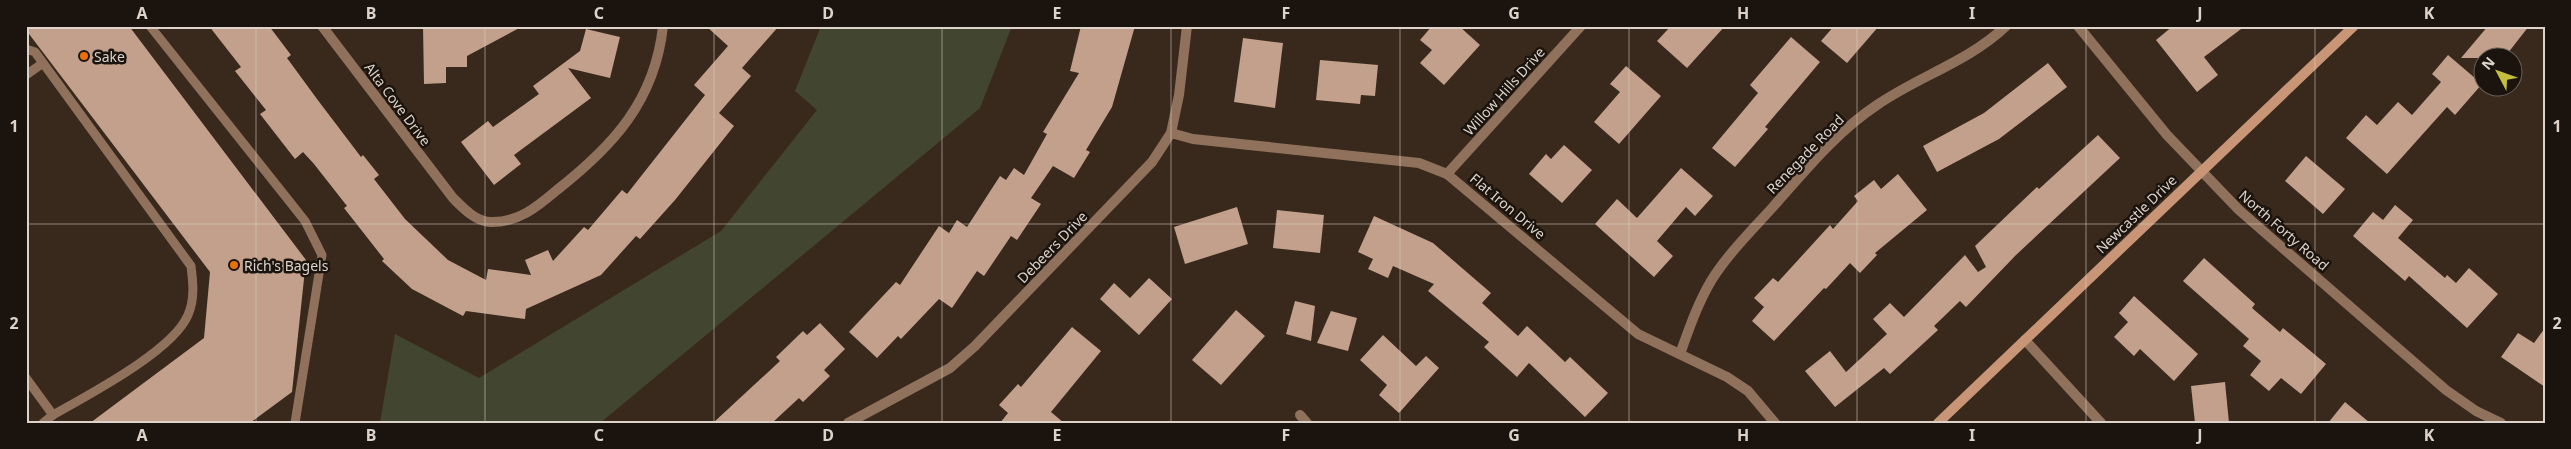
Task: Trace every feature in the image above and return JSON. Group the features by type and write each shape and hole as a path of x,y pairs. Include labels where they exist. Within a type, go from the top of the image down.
{"street":[{"name":"Alta Cove Drive","path":"322,26 453,198 468,213 488,222 513,220 534,209 595,160 618,134 640,101 653,71 662,26"},
{"name":"Debeers Drive","path":"848,423 950,368 975,346 1152,162 1172,133 1179,95 1187,26"},
{"name":"Willow Hills Drive","path":"1447,174 1581,26"},
{"name":"Renegade Road","path":"1680,354 1695,310 1712,279 1737,247 1828,146 1877,104 1954,64 1989,42 2006,26"},
{"name":"North Forty Road","path":"2078,26 2167,135 2239,210 2446,390 2476,411 2501,423"},
{"name":"Newcastle Drive","path":"1938,423 2354,26"},
{"name":"Flat Iron Drive","path":"1172,133 1193,139 1418,163 1447,174 1619,320 1638,334 1727,378 1748,392 1774,423"},
{"path":"2026,340 2101,423"}],"lane":[{"path":"150,26 304,221 322,255 295,423"},
{"path":"26,48 35,52 191,266 193,280 192,300 188,316 158,349 129,370 43,423"},
{"path":"26,74 43,63"},
{"path":"26,378 54,415"}],"green space":[{"path":"821,26 1012,26 980,108 600,423 380,423 395,334 479,378 721,231 817,110 795,91"}],"building":[{"path":"26,26 129,26 306,260 292,392 250,423 90,423 204,338 210,272 26,30"},
{"path":"209,26 269,26 291,55 287,58 317,99 361,157 363,155 379,175 374,179 405,219 448,260 486,280 488,269 531,275 525,260 548,250 553,261 584,227 588,230 622,190 627,194 705,95 694,85 728,46 706,26 779,26 742,68 751,76 719,113 734,126 675,200 640,239 636,236 601,275 526,309 525,319 466,311 463,316 412,289 382,261 384,259 344,208 347,206 314,164 303,152 295,159 260,114 266,110 235,71 241,67"},
{"path":"423,26 523,26 467,56 467,67 446,67 446,83 424,84"},
{"path":"1081,26 1135,26 1112,107 1086,150 1090,152 1074,178 1053,166 1031,198 1041,204 1017,240 1011,236 984,276 977,271 952,308 939,299 901,339 898,336 877,358 849,332 896,282 900,285 939,226 949,233 957,220 967,227 1000,176 1006,180 1014,168 1024,175 1047,134 1043,132 1079,73 1070,71"},
{"path":"1432,26 1459,26 1480,45 1444,85 1420,63 1432,50 1420,40"},
{"path":"1671,26 1725,26 1687,68 1657,41"},
{"path":"1834,26 1879,26 1847,63 1821,41"},
{"path":"2173,26 2245,26 2204,57 2218,75 2197,92 2156,40"},
{"path":"2488,26 2529,26 2512,48 2474,48 2474,58 2461,58"},
{"path":"586,29 620,37 610,78 568,68 591,98 514,155 521,164 494,185 461,142 488,121 493,127 539,94 533,86 580,51"},
{"path":"1791,37 1820,62 1765,127 1768,129 1735,167 1712,148 1758,93 1750,85"},
{"path":"1243,38 1283,43 1275,108 1234,102"},
{"path":"2448,55 2474,77 2474,93 2455,115 2447,107 2387,174 2346,138 2366,115 2377,125 2398,102 2412,115 2441,82 2432,74"},
{"path":"1320,60 1378,65 1375,96 1361,95 1360,104 1316,100"},
{"path":"2048,63 2067,87 1999,139 1937,172 1923,146 1984,113"},
{"path":"1626,66 1661,96 1619,144 1594,122 1620,92 1610,84"},
{"path":"2098,135 2120,158 2016,255 1966,307 1960,301 1934,326 1938,330 1890,374 1884,368 1835,407 1805,371 1830,351 1846,372 1887,334 1873,319 1890,303 1904,317 1965,255 1978,272 1986,267 1975,246 2037,187 2039,189"},
{"path":"1564,145 1592,170 1562,203 1529,174 1546,154 1551,159"},
{"path":"2306,156 2345,189 2323,214 2285,181"},
{"path":"1681,168 1713,196 1695,216 1686,207 1657,241 1673,256 1654,277 1595,224 1617,199 1637,218"},
{"path":"1898,174 1927,210 1875,253 1877,255 1860,273 1850,263 1774,341 1752,321 1764,307 1754,298 1773,278 1778,282 1830,225 1833,229 1858,201 1854,196 1874,180 1881,189"},
{"path":"2395,205 2413,220 2398,238 2445,278 2447,275 2456,283 2469,268 2498,294 2467,328 2409,276 2405,281 2353,236 2373,212 2383,220"},
{"path":"1237,207 1248,244 1185,264 1174,227"},
{"path":"1277,210 1324,215 1320,253 1273,248"},
{"path":"1374,216 1433,243 1491,293 1482,303 1518,336 1527,326 1565,362 1570,357 1608,393 1585,417 1529,363 1517,377 1484,347 1489,342 1428,291 1434,284 1393,266 1388,278 1368,269 1373,259 1358,252"},
{"path":"2204,258 2255,304 2252,308 2280,332 2283,328 2326,364 2301,394 2281,378 2269,391 2250,375 2261,361 2243,346 2249,339 2183,281"},
{"path":"1149,278 1172,299 1139,335 1100,299 1114,283 1130,298"},
{"path":"2134,296 2198,354 2174,381 2140,349 2134,356 2114,337 2128,322 2119,313"},
{"path":"1295,301 1315,306 1311,341 1286,334"},
{"path":"1236,310 1265,336 1221,385 1192,360"},
{"path":"1331,311 1357,318 1348,351 1317,343"},
{"path":"820,323 845,349 824,370 830,376 803,402 799,398 772,423 713,423 780,361 776,357 803,331 807,335"},
{"path":"1072,327 1101,351 1051,412 1064,423 1000,423 1008,413 999,405 1018,384 1021,387"},
{"path":"2545,328 2545,387 2501,357 2518,333 2534,343"},
{"path":"1383,335 1416,366 1426,356 1439,368 1399,413 1379,395 1387,385 1360,360"},
{"path":"2225,382 2229,423 2195,423 2191,386"},
{"path":"2345,402 2370,423 2328,423"}],"place":[{"name":"Sake","path":"84,56"},
{"name":"Rich's Bagels","path":"234,265"}]}
